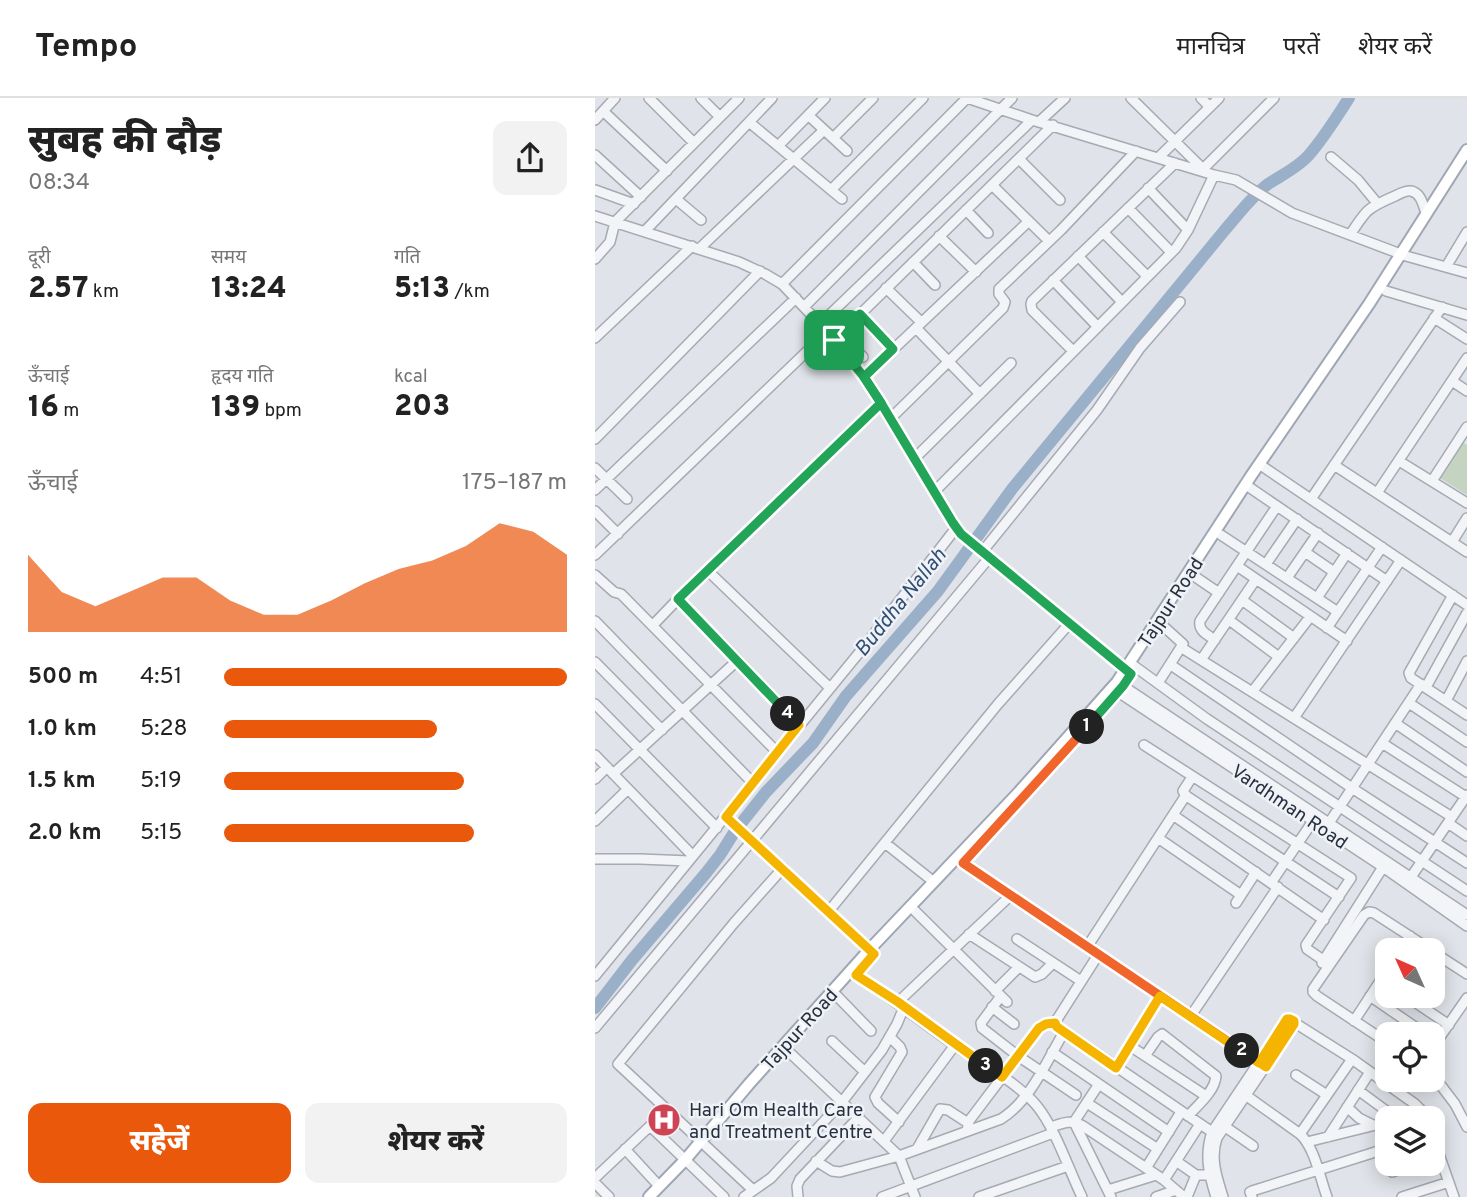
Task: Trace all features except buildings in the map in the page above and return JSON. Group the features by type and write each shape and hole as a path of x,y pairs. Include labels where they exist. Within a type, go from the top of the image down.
{"main road":[{"name":"Tajpur Road","path":"1262,466 1386,291 1426,213 1467,150"},
{"name":"Tajpur Road","path":"649,1197 659,1192 687,1163 856,975 872,952 963,863 1103,710 1369,304 1467,162"},
{"name":"Tajpur Road","path":"1130,669 1221,535 1248,487"},
{"name":"Tajpur Road","path":"704,1144 750,1084 934,882 1118,687"}],"street":[{"path":"595,120 615,98"},
{"path":"649,98 694,143"},
{"path":"701,98 720,117"},
{"path":"595,259 599,249 610,242 615,222 739,98"},
{"path":"645,231 772,98"},
{"path":"778,146 825,98"},
{"path":"833,138 873,98"},
{"path":"831,190 923,98"},
{"path":"782,284 967,98 1236,180 1292,213 1403,255 1465,270"},
{"path":"804,306 1012,98"},
{"path":"820,324 1036,120 1065,98"},
{"path":"1131,98 1202,170"},
{"path":"1201,98 1210,107"},
{"path":"1158,158 1219,98"},
{"path":"1202,170 1274,98"},
{"path":"603,111 667,171"},
{"path":"808,115 847,151"},
{"path":"749,122 842,199"},
{"path":"595,555 833,335 860,314 1053,125"},
{"path":"595,338 795,160 824,130"},
{"path":"890,419 1003,308 1005,302 999,291 1136,151"},
{"path":"595,155 637,200"},
{"path":"1331,157 1358,180 1377,203"},
{"path":"1019,159 1060,200"},
{"path":"1073,351 1031,307 1032,301 1175,163"},
{"path":"934,492 1171,252 1188,230 1214,175"},
{"path":"992,185 1049,241"},
{"path":"1149,188 1188,230"},
{"path":"595,190 637,200"},
{"path":"1350,235 1366,211 1377,203 1409,191 1422,200 1426,213"},
{"path":"676,199 701,220"},
{"path":"1128,208 1171,252"},
{"path":"966,211 988,233"},
{"path":"595,216 696,247 759,271 782,284 820,324 863,357"},
{"path":"864,377 1029,221"},
{"path":"1103,232 1147,276"},
{"path":"1446,267 1467,232"},
{"path":"939,236 975,272"},
{"path":"1078,256 1122,302"},
{"path":"913,262 935,285"},
{"path":"595,439 759,271"},
{"path":"1053,280 1098,327"},
{"path":"886,288 948,362 980,394"},
{"path":"1386,291 1467,315"},
{"path":"595,490 796,298"},
{"path":"595,1028 983,553 1097,410 1140,348 1180,302"},
{"path":"1311,499 1442,307"},
{"path":"860,314 893,349"},
{"path":"1434,318 1467,339"},
{"path":"833,335 881,403 959,531 983,553 1069,624 1130,669 1158,683 1207,719 1467,891"},
{"path":"1377,493 1467,358"},
{"path":"914,459 1011,363"},
{"path":"1452,381 1467,391"},
{"path":"653,625 881,403"},
{"path":"1432,481 1465,433"},
{"path":"1399,461 1467,503"},
{"path":"1334,465 1467,552"},
{"path":"1262,466 1467,605"},
{"path":"595,468 627,499"},
{"path":"1248,487 1387,581"},
{"path":"1215,640 1202,631 1199,624 1277,506"},
{"path":"595,511 618,534"},
{"path":"1452,542 1467,518"},
{"path":"1266,564 1297,519"},
{"path":"595,976 691,858 717,828 729,819 752,782 959,531"},
{"path":"1287,578 1318,533"},
{"path":"1221,535 1338,612"},
{"path":"1327,628 1382,547"},
{"path":"1305,552 1334,572"},
{"path":"1317,598 1347,553"},
{"path":"1294,718 1401,560"},
{"path":"1237,566 1347,641"},
{"path":"707,570 830,688"},
{"path":"595,575 614,592 623,596 653,625 777,752"},
{"path":"1194,576 1219,593"},
{"path":"1202,660 1256,579"},
{"path":"1453,595 1409,670 1411,678 1467,715"},
{"path":"678,599 799,725"},
{"path":"1242,600 1294,638"},
{"path":"1329,823 1423,685 1467,613"},
{"path":"1252,692 1310,617"},
{"path":"1229,620 1279,657"},
{"path":"595,621 752,782"},
{"path":"829,911 998,704 1069,624"},
{"path":"1158,683 1183,644 1162,625"},
{"path":"1182,648 1368,763 1450,820 1467,836"},
{"path":"595,779 639,751 738,660"},
{"path":"1446,701 1463,680 1467,661"},
{"path":"595,663 662,730"},
{"path":"1171,664 1467,863"},
{"name":"Vardhman Road","path":"1118,687 1383,867 1467,915"},
{"name":"Vardhman Road","path":"1118,687 1329,823 1467,926"},
{"path":"1409,703 1467,742"},
{"path":"596,706 717,828"},
{"path":"1395,723 1467,772"},
{"path":"1382,743 1466,796 1408,881"},
{"path":"1145,745 1367,890"},
{"path":"595,755 691,858"},
{"path":"1192,777 1183,791 1186,795 1339,897"},
{"path":"595,821 628,790"},
{"path":"1087,947 1186,795"},
{"path":"1173,815 1324,920"},
{"path":"729,819 872,952"},
{"path":"1190,1017 1313,821"},
{"path":"1158,838 1238,899 1256,872"},
{"path":"885,843 934,882"},
{"path":"595,859 691,858"},
{"path":"963,863 1262,1065"},
{"path":"1320,979 1323,960 1383,867"},
{"path":"753,1190 618,1064 783,868"},
{"path":"1323,960 1306,946 1351,878"},
{"path":"744,1197 771,1178 842,1102 890,1037 901,1005 969,934 1010,896"},
{"path":"915,911 1001,996"},
{"path":"1375,1035 1314,994 1313,989 1366,913 1374,913 1413,938"},
{"path":"969,934 1037,977 1053,963"},
{"path":"1017,939 1081,981"},
{"path":"1055,1023 1098,954"},
{"path":"1445,960 1467,974"},
{"path":"1019,967 981,1023 981,1027 1076,1095"},
{"path":"856,975 1027,1095 1052,1130 1081,1197"},
{"path":"1354,1021 1375,991"},
{"path":"837,996 871,1031"},
{"path":"1116,1068 1160,996"},
{"path":"1370,996 1408,1022"},
{"path":"1445,1030 1467,998"},
{"path":"992,1007 1014,1024"},
{"path":"1424,1008 1449,1025"},
{"path":"1055,1023 1064,1032 1212,1132"},
{"path":"968,1127 1042,1025 1055,1023"},
{"path":"1223,1197 1214,1154 1217,1138 1243,1093 1295,1023 1352,1059 1417,1106"},
{"path":"816,1161 838,1172 899,1156 968,1127 1001,1119 1014,1110 1027,1095 1064,1032"},
{"path":"1145,1056 1158,1037 1164,1035 1216,1076 1215,1084 1206,1096 1169,1132 1146,1168"},
{"path":"890,1037 901,1047 902,1052 875,1097 899,1122"},
{"path":"832,1041 865,1072"},
{"path":"884,1141 955,1045"},
{"path":"1130,1046 1206,1096"},
{"path":"787,1051 899,1156 915,1197"},
{"path":"1052,1052 1169,1132"},
{"path":"1300,1134 1352,1059"},
{"path":"1328,1137 1370,1072"},
{"path":"1296,1075 1327,1095"},
{"path":"1074,1122 1099,1084"},
{"path":"1358,1090 1380,1106"},
{"path":"1445,1091 1467,1127"},
{"path":"1216,1197 1209,1175 1207,1150 1212,1132 1243,1093"},
{"path":"1243,1093 1307,1142 1327,1197"},
{"path":"1087,1103 1158,1149"},
{"path":"1347,1107 1359,1118 1373,1125"},
{"path":"917,1149 940,1109 948,1110 968,1127"},
{"path":"609,1197 595,1181 667,1110"},
{"path":"797,1197 798,1182 859,1117"},
{"path":"882,1197 1052,1130 1065,1122 1083,1126 1160,1177 1185,1197 1196,1175"},
{"path":"1074,1122 1109,1194 1160,1177 1176,1161 1200,1124"},
{"path":"1307,1142 1373,1125"},
{"path":"650,1126 724,1197"},
{"path":"1224,1126 1253,1146"},
{"path":"625,1149 659,1192"},
{"path":"1252,1197 1252,1191 1375,1152"},
{"path":"1176,1161 1196,1175 1209,1175"},
{"path":"979,1197 1068,1166"},
{"path":"1445,1173 1454,1197"},
{"path":"1402,1197 1431,1192 1449,1182"},
{"path":"1156,1197 1176,1190"}],"green space":[{"path":"1462,442 1467,445 1467,495 1440,478"}],"waterway":[{"name":"Buddha Nallah","path":"595,1008 706,873 766,792 813,743 846,696 938,591 1012,489 1224,231 1262,189 1308,156 1349,98"}],"place":[{"name":"Hari Om Health Care and Treatment Centre","path":"664,1120"}],"route":[{"path":"834,340 860,314 893,349 864,377 881,403 678,599 799,725 726,817 874,954 856,975 1002,1077 1039,1028 1049,1023 1055,1023 1055,1026 1116,1068 1160,996 1259,1063 1287,1019 1294,1021 1266,1067 1259,1063 1190,1017 1160,996 1098,954 1010,896 963,863 1103,710 1131,674 961,534 953,523 881,403 864,377 834,340"}]}
